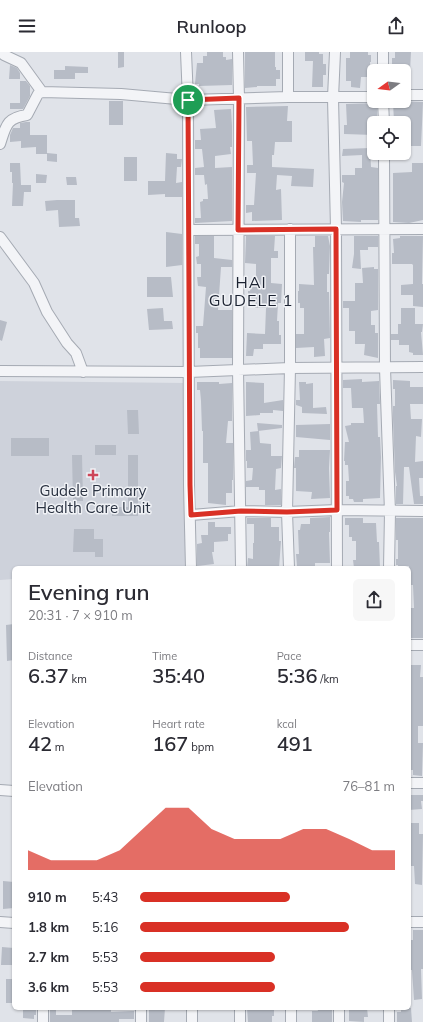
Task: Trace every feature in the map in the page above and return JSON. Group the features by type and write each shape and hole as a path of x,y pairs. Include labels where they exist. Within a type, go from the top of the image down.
{"street":[{"path":"1,52 21,63 42,92"},
{"path":"186,52 188,100 191,566"},
{"path":"238,52 238,369 241,566"},
{"path":"288,52 288,97"},
{"path":"335,52 333,98 336,229 337,566"},
{"path":"383,52 383,64"},
{"path":"0,144 7,125 15,117 27,115 38,94 42,92 121,94 188,100 288,97 367,97"},
{"path":"411,96 423,95"},
{"path":"384,160 385,368 390,512 389,566"},
{"path":"189,230 423,229"},
{"path":"289,566 287,512 290,368 290,230"},
{"path":"0,237 34,283 47,312 67,343 76,353 83,372"},
{"path":"0,371 189,372 238,369 423,367"},
{"path":"191,515 241,511 423,511"},
{"path":"411,646 423,645"},
{"path":"411,782 423,783"},
{"path":"0,790 12,791"},
{"path":"0,922 12,923"},
{"path":"411,922 423,922"},
{"path":"43,1010 43,1022"},
{"path":"141,1010 141,1022"},
{"path":"192,1010 192,1022"},
{"path":"240,1010 240,1022"},
{"path":"291,1010 291,1022"},
{"path":"339,1010 339,1022"},
{"path":"389,1010 389,1022"}],"shaded area":[{"name":"Gudele Primary Health Care Unit","path":"0,381 186,383 187,566 12,566 12,579 0,580"}],"building":[{"path":"118,52 124,52 124,67 118,68"},
{"path":"207,52 223,52 223,57 226,57 226,60 232,59 232,85 199,86 199,84 195,84 197,63 203,63 203,56 207,56"},
{"path":"245,52 275,52 275,67 276,70 280,70 280,79 276,79 276,86 257,86 245,88"},
{"path":"305,52 319,52 319,54 323,54 323,64 326,64 326,75 323,75 323,87 312,87 313,61 305,61"},
{"path":"350,52 368,52 368,55 371,55 370,64 367,64 367,77 361,77 360,88 351,87 351,81 346,81 346,58 350,58"},
{"path":"395,52 411,52 410,64 392,64 392,58 395,58"},
{"path":"10,65 17,68 20,73 20,79 9,79"},
{"path":"65,66 88,67 88,73 75,73 75,79 54,79 54,70 65,70"},
{"path":"20,81 26,81 30,86 30,96 23,109 10,109 10,103 20,103"},
{"path":"109,101 123,101 123,125 109,125"},
{"path":"411,102 423,102 421,146 411,146 411,116 394,116 393,108 411,108"},
{"path":"367,103 367,108 377,108 377,116 367,116 367,135 344,134 344,125 347,125 346,104"},
{"path":"288,106 287,121 292,121 292,142 275,142 274,155 272,155 272,167 314,169 313,187 291,186 292,176 277,175 276,190 281,189 282,220 252,221 252,212 246,213 246,205 254,205 256,173 247,173 247,165 253,165 252,141 247,141 246,107"},
{"path":"231,109 231,154 215,156 215,168 232,167 232,221 195,223 195,218 201,218 200,202 203,201 203,199 208,199 207,184 205,185 204,175 195,175 195,168 204,167 202,149 195,149 195,140 201,140 200,129 216,128 214,110"},
{"path":"30,122 30,135 47,135 47,153 57,154 57,162 47,161 47,154 36,154 36,147 21,148 21,141 10,142 10,135 13,128 20,128 20,123"},
{"path":"367,148 367,160 371,160 371,167 378,168 378,220 361,220 361,222 343,221 342,202 344,183 342,182 342,175 355,175 355,168 362,168 362,155 342,156 343,149"},
{"path":"166,153 177,154 177,159 182,159 181,167 177,167 176,183 182,182 182,197 165,197 165,194 148,195 148,181 165,181"},
{"path":"124,157 137,157 137,181 124,181"},
{"path":"10,163 20,163 21,185 31,185 31,192 24,192 23,206 12,206 13,183 12,172 10,172"},
{"path":"412,163 423,163 423,220 409,223 393,222 393,173 412,172"},
{"path":"36,174 47,175 46,183 36,183"},
{"path":"66,177 76,177 77,185 67,185"},
{"path":"75,200 75,218 79,218 80,226 59,227 58,210 46,211 45,201"},
{"path":"166,232 182,234 182,265 166,267"},
{"path":"195,236 214,236 214,258 232,260 232,267 221,267 218,310 232,310 232,358 200,358 200,348 198,348 198,333 196,333 196,326 203,326 206,287 198,286 197,277 201,277 201,264 197,264 196,257 199,256 199,244 195,244"},
{"path":"246,236 275,236 274,251 278,251 278,258 271,258 271,283 282,284 281,303 278,303 277,321 279,321 279,335 281,335 281,344 263,344 263,349 254,349 253,356 246,356 247,333 265,334 266,308 255,308 255,303 252,303 252,299 248,299 248,291 250,291 251,285 256,285 256,264 245,263"},
{"path":"315,236 328,236 330,246 327,292 329,292 330,338 324,339 325,356 314,357 314,347 296,348 296,334 304,334 304,308 300,308 300,303 298,303 299,284 314,285 313,247 315,247"},
{"path":"354,236 378,236 378,247 368,247 368,250 360,250 361,269 352,268"},
{"path":"400,236 423,236 423,307 413,306 413,295 401,295 401,285 413,284 413,265 392,264 392,253 394,253 393,239 400,238"},
{"path":"374,267 374,269 378,269 378,310 371,311 371,325 375,325 375,333 378,333 378,358 364,355 365,344 355,344 355,331 349,331 349,308 343,308 343,301 355,301 355,283 363,283 362,268"},
{"path":"147,277 171,277 173,297 147,297"},
{"path":"163,308 164,321 172,321 173,329 149,330 147,309"},
{"path":"401,308 415,308 415,324 423,324 421,332 423,355 413,355 413,353 409,352 409,345 399,345 399,340 391,340 391,334 398,334 398,324 401,324"},
{"path":"0,320 7,322 2,341 0,340"},
{"path":"362,379 362,382 379,381 380,404 377,404 378,437 380,437 381,457 380,498 363,499 363,502 354,502 353,499 349,499 349,496 346,496 346,481 349,481 348,465 345,465 344,461 345,442 349,442 345,426 351,425 351,423 364,423 363,408 352,408 351,388 343,388 343,380"},
{"path":"393,380 410,381 410,387 423,387 423,404 410,404 411,419 422,419 421,437 416,436 415,462 423,461 423,478 419,478 420,496 423,496 423,504 414,504 409,467 404,467 403,504 396,504 397,486 393,419 395,389 393,389"},
{"path":"197,382 219,382 219,384 232,383 232,421 228,421 226,443 233,443 233,480 232,493 226,493 226,505 208,503 208,463 203,463 201,401 200,390 197,390"},
{"path":"246,382 264,383 264,403 283,400 283,411 273,410 273,413 260,413 260,415 246,416"},
{"path":"299,382 306,382 306,384 313,383 313,408 326,407 327,414 302,413 302,407 296,405 296,400 300,400"},
{"path":"127,410 138,410 139,434 128,434"},
{"path":"257,423 282,425 282,428 258,431"},
{"path":"330,424 330,440 296,437 296,425"},
{"path":"259,431 260,443 271,444 271,456 282,456 281,468 276,469 275,490 281,489 281,505 265,505 265,490 259,490 259,487 246,487 246,481 252,480 253,468 247,468 246,461 246,450 251,450 250,432"},
{"path":"11,438 49,438 49,456 11,456"},
{"path":"95,445 116,445 116,455 95,455"},
{"path":"299,450 330,450 330,498 311,499 312,492 296,491 296,468 294,468 295,457 299,457"},
{"path":"72,455 82,455 83,501 73,501"},
{"path":"128,455 138,455 138,516 112,516 112,507 128,507"},
{"path":"330,517 330,563 315,563 315,566 297,566 296,554 299,554 298,530 300,530 301,524 310,524 310,518"},
{"path":"247,518 271,518 271,527 279,527 279,541 281,541 279,566 247,566 248,558 253,559 254,524 247,524"},
{"path":"345,518 363,518 363,523 376,523 377,542 379,542 380,566 354,566 353,560 356,560 356,541 352,541 352,537 349,537 349,525 345,525"},
{"path":"396,518 423,518 423,638 411,638 411,608 414,608 413,585 411,585 411,566 396,565 396,559 398,559 398,540 396,540"},
{"path":"208,522 215,522 215,527 231,527 231,534 228,534 228,541 214,542 214,552 212,552 214,564 197,566 197,544 202,543 201,535 208,535"},
{"path":"74,529 94,529 94,539 103,539 103,557 95,557 95,552 73,552"},
{"path":"12,624 12,660 7,661 6,625"},
{"path":"411,665 421,665 420,677 423,677 423,726 418,726 418,743 423,743 422,776 413,775 413,770 411,770"},
{"path":"411,795 423,795 423,801 421,801 422,809 411,810"},
{"path":"411,823 419,823 419,834 423,834 422,885 415,884 414,866 411,866"},
{"path":"3,881 12,882 12,908 3,909"},
{"path":"413,930 423,930 423,969 421,969 422,999 414,1000 411,970 411,940 413,940"},
{"path":"2,947 12,948 12,965 1,965"},
{"path":"6,979 12,979 12,1003 6,1003"},
{"path":"411,1008 412,1022 397,1022 397,1012 401,1012 401,1010 411,1010"},
{"path":"23,1010 36,1010 34,1019 23,1018"},
{"path":"50,1010 56,1010 56,1015 72,1015 72,1010 111,1010 111,1012 134,1011 134,1019 119,1019 119,1022 50,1022"},
{"path":"149,1010 165,1010 164,1022 149,1022"},
{"path":"247,1010 274,1010 272,1022 248,1022"},
{"path":"332,1010 332,1022 312,1022 312,1011"},
{"path":"349,1010 367,1010 368,1017 364,1017 364,1022 349,1021"}],"place":[{"name":"Gudele Primary Health Care Unit","path":"93,475"}],"district":[{"name":"HAI GUDELE 1","path":"251,291"}],"route":[{"path":"239,98 238,230 336,229 337,510 287,512 241,511 191,515 188,100 239,98"}]}
